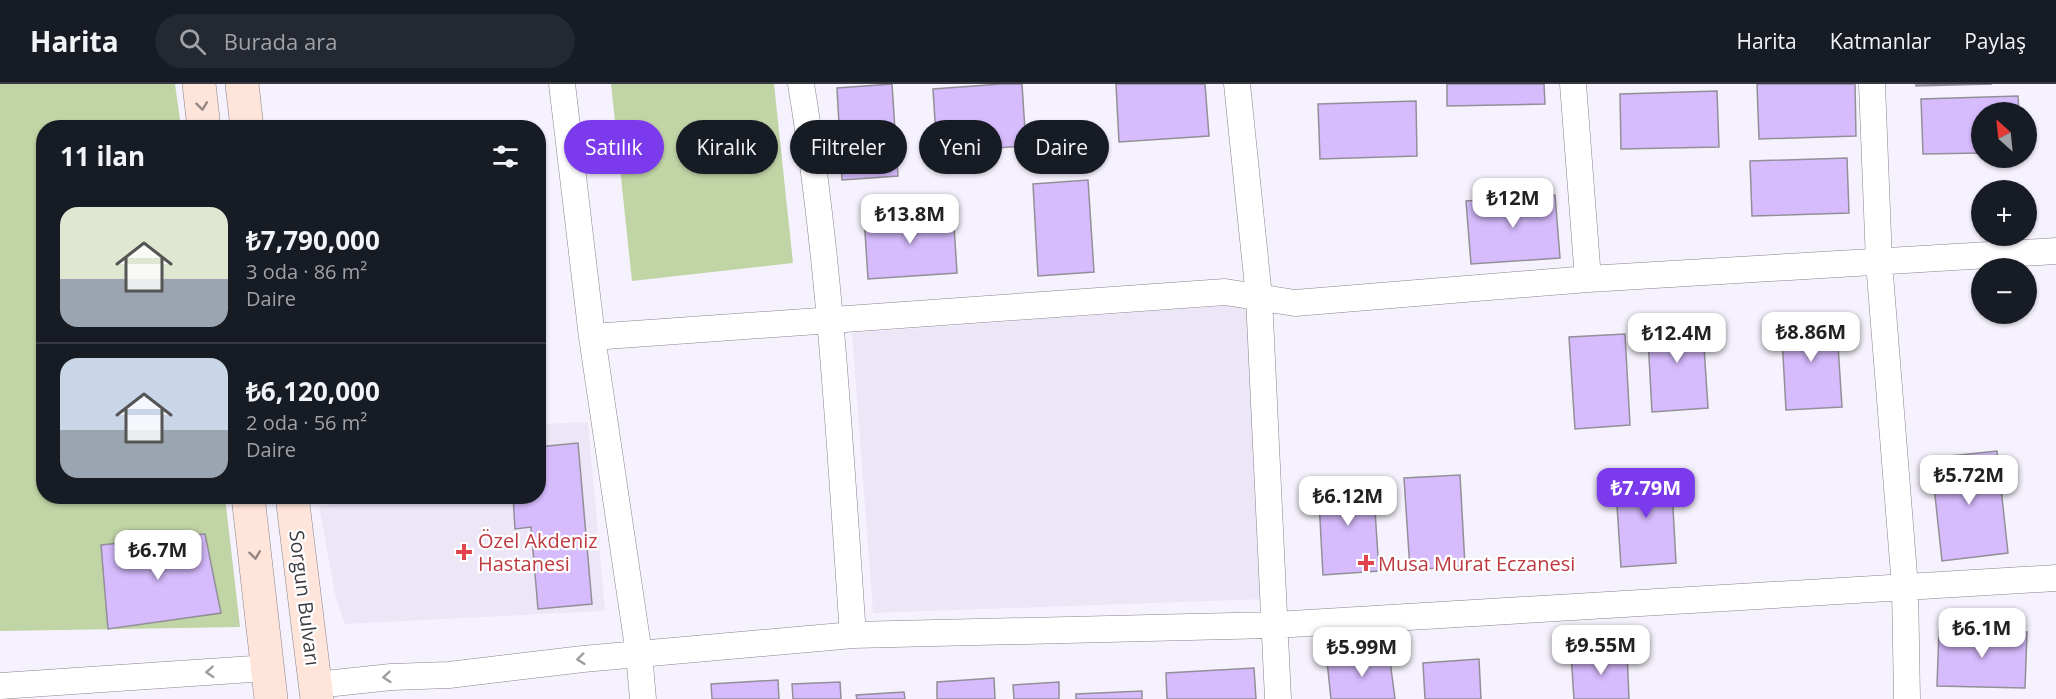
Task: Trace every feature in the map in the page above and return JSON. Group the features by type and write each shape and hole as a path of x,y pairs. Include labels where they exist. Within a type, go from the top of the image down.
{"main road":[{"path":"199,84 203,120"},
{"path":"242,84 246,120"},
{"path":"249,504 270,683"},
{"name":"Sorgun Bulvarı","path":"293,504 316,692"}],"street":[{"path":"562,84 592,337 639,654 643,699"},
{"path":"801,84 815,166 831,320 853,635"},
{"path":"1237,84 1259,297 1278,699"},
{"path":"1573,84 1588,279"},
{"path":"1872,84 1879,262 1905,587 1907,699"},
{"path":"592,337 1225,292 1295,303 1588,279 2056,251"},
{"path":"316,692 391,677 449,675 639,654 853,635 1275,626 2056,578"},
{"path":"0,686 270,683"}],"shaded area":[{"path":"1252,304 1267,599 873,613 852,333"},
{"name":"Özel Akdeniz Hastanesi","path":"588,422 605,611 345,624 336,599 319,506 333,504 546,504 546,424"}],"green space":[{"path":"0,84 175,84 180,120 36,120 36,504 226,504 240,627 0,631"},
{"path":"611,84 774,84 778,120 676,120 676,174 778,174 778,122 793,263 632,281 621,174 664,174 664,120 615,120"}],"building":[{"path":"892,84 894,120 839,120 837,88"},
{"path":"1022,84 1024,120 1014,120 1014,147 1002,148 1002,120 935,120 933,89"},
{"path":"1116,84 1205,84 1209,136 1119,142"},
{"path":"1447,84 1544,84 1545,104 1447,106"},
{"path":"1757,84 1855,84 1856,136 1759,139"},
{"path":"1916,84 1992,84 1916,86"},
{"path":"1717,91 1719,147 1621,149 1620,94"},
{"path":"2018,96 2018,102 1971,102 1971,153 1923,154 1921,99"},
{"path":"1416,101 1417,156 1320,159 1318,104"},
{"path":"1847,158 1849,213 1752,216 1750,161"},
{"path":"842,174 898,174 898,176 842,180"},
{"path":"1088,180 1094,272 1038,276 1033,184"},
{"path":"1555,195 1560,258 1471,264 1466,201"},
{"path":"953,210 957,273 868,279 864,216"},
{"path":"1836,315 1842,407 1786,410 1781,318"},
{"path":"1702,316 1708,408 1652,412 1647,320"},
{"path":"1625,334 1630,425 1575,429 1569,337"},
{"path":"578,443 592,604 538,609 531,527 515,529 513,504 546,504 546,446"},
{"path":"1997,451 2008,553 1942,561 1931,458"},
{"path":"1671,472 1676,563 1621,567 1615,475"},
{"path":"1460,475 1465,566 1410,570 1404,478"},
{"path":"1373,480 1379,571 1323,575 1318,483"},
{"path":"205,534 221,613 108,629 101,545"},
{"path":"1939,630 2027,632 2025,688 1937,686"},
{"path":"1627,651 1629,699 1574,699 1571,654"},
{"path":"1389,653 1395,699 1331,699 1327,661"},
{"path":"1479,659 1481,699 1425,699 1423,663"},
{"path":"1254,668 1256,699 1167,699 1166,673"},
{"path":"994,678 995,699 937,699 937,682"},
{"path":"778,680 779,699 712,699 711,684"},
{"path":"840,682 841,699 793,699 792,684"},
{"path":"1059,682 1059,699 1014,699 1013,685"},
{"path":"1142,691 1142,699 1076,699 1076,694"},
{"path":"904,692 905,699 857,699 856,695"}],"place":[{"name":"Özel Akdeniz Hastanesi","path":"464,552"},
{"name":"Musa Murat Eczanesi","path":"1366,563"}]}
